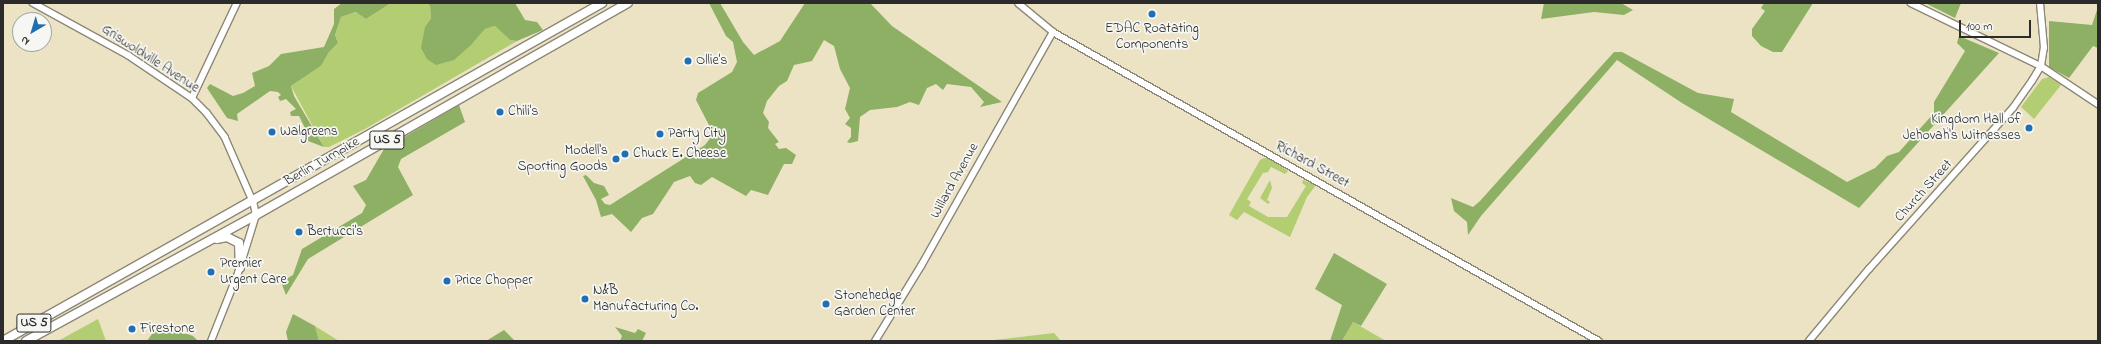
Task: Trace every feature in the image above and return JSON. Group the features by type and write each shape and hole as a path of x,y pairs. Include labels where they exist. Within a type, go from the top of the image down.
{"highway":[{"name":"Berlin Turnpike","path":"3,341 602,3"},
{"name":"Berlin Turnpike","path":"26,341 256,215 628,3"},
{"path":"205,243 224,237 236,240 241,247 240,268"},
{"path":"64,306 81,310"}],"main road":[{"name":"Richard Street","path":"1018,3 1053,32"},
{"name":"Willard Avenue","path":"876,341 921,266 1053,32"},
{"path":"211,341 240,268 256,215 252,201"}],"street":[{"name":"Griswoldville Avenue","path":"33,3 128,55 192,98 207,112 225,137 252,201"},
{"path":"192,98 237,3"},
{"path":"1911,3 2041,66 2098,104"},
{"name":"Church Street","path":"1809,341 1869,269 2013,108 2041,66 2044,48 2040,3"},
{"name":"Richard Street","path":"1053,32 1600,341"}],"green space":[{"path":"342,3 391,3 366,19 356,12 341,17 335,35 338,43 329,52 321,66 291,86 294,96 324,147 308,141 306,130 299,116 291,116 290,112 296,109 286,99 280,101 278,97 281,95 278,92 270,91 237,114 238,121 227,118 207,88 210,84 233,96 243,93 255,86 252,73 269,66 281,54 324,47 334,24 334,9"},
{"path":"391,3 428,3 430,6 431,18 425,27 472,44 485,29 495,26 510,40 517,41 365,129 329,147 324,147 291,86 321,66 329,52 338,43 335,35 341,17 357,12 366,19"},
{"path":"428,3 515,3 525,20 537,22 543,30 517,41 510,40 495,26 485,29 472,44 454,60 436,65 427,59 421,48 425,27 431,18 430,6"},
{"path":"709,3 720,3 743,42 754,55 780,41 805,3 870,3 892,26 1002,102 980,107 984,102 971,87 947,84 943,90 936,84 927,88 919,105 910,102 897,107 870,110 860,117 858,141 850,143 847,142 851,137 851,128 845,124 850,118 845,109 850,88 840,69 834,46 824,40 812,61 794,65 787,81 779,86 767,101 763,113 769,122 768,128 779,142 775,144 779,149 786,148 796,155 792,164 784,164 768,195 751,190 746,196 712,177 701,185 695,183 690,176 674,182 653,214 642,218 631,232 612,214 601,217 596,200 583,176 586,175 594,183 604,186 609,195 601,199 605,204 610,205 705,145 711,137 711,129 696,100 698,93 732,72 737,62 733,42 726,36"},
{"path":"1544,3 1621,3 1633,10 1624,15 1594,12 1541,19"},
{"path":"1764,3 1813,3 1782,52 1773,52 1761,46 1752,36 1752,29 1765,11 1761,8"},
{"path":"1925,3 1961,3 1955,18"},
{"path":"2098,7 2098,48 2093,46 2069,78 2049,67 2049,21 2092,25"},
{"path":"1959,36 1999,53 1859,208 1682,103 1617,60 1481,216 1468,235 1467,222 1454,211 1451,198 1473,207 1480,201 1614,52 1622,52 1698,93 1734,99 1731,112 1847,182 1875,168 1887,156 1899,152 1934,113 1934,102 1965,51 1957,43"},
{"path":"2049,77 2061,85 2034,119 2021,107 2042,79"},
{"path":"459,105 465,122 401,159 398,167 413,195 308,259 286,295 281,282 293,275 302,249 362,213 366,205 353,186 366,180 384,149"},
{"path":"1264,158 1270,159 1288,171 1285,174 1271,167 1268,172 1263,173 1247,199 1251,202 1249,206 1268,217 1287,217 1306,186 1302,183 1303,180 1316,185 1307,197 1290,237 1244,212 1237,220 1229,215 1260,160"},
{"path":"1270,180 1272,188 1267,200 1270,202 1268,204 1260,198"},
{"path":"1334,253 1387,284 1361,326 1353,322 1342,341 1330,341 1342,305 1315,289"},
{"path":"293,314 315,326 319,341 288,341 286,332"},
{"path":"98,319 106,341 58,341"},
{"path":"1353,322 1386,341 1342,341"},
{"path":"159,324 193,336 198,341 147,341"},
{"path":"315,326 339,341 319,341"},
{"path":"615,327 635,333 638,329 646,333 642,341 620,341 622,336"},
{"path":"504,330 515,341 486,341"},
{"path":"1054,333 1061,341 981,341 994,340"}],"place":[{"name":"EDAC Roatating Components","path":"1152,14"},
{"name":"Ollie's","path":"688,61"},
{"name":"Chili's","path":"500,112"},
{"name":"Kingdom Hall of Jehovah's Witnesses","path":"2029,128"},
{"name":"Walgreens","path":"272,132"},
{"name":"Party City","path":"660,134"},
{"name":"Chuck E. Cheese","path":"625,154"},
{"name":"Modell's Sporting Goods","path":"616,159"},
{"name":"Bertucci's","path":"299,232"},
{"name":"Premier Urgent Care","path":"211,272"},
{"name":"Price Chopper","path":"447,281"},
{"name":"N&B Manufacturing Co.","path":"585,299"},
{"name":"Stonehedge Garden Center","path":"826,304"},
{"name":"Firestone","path":"132,329"}]}
